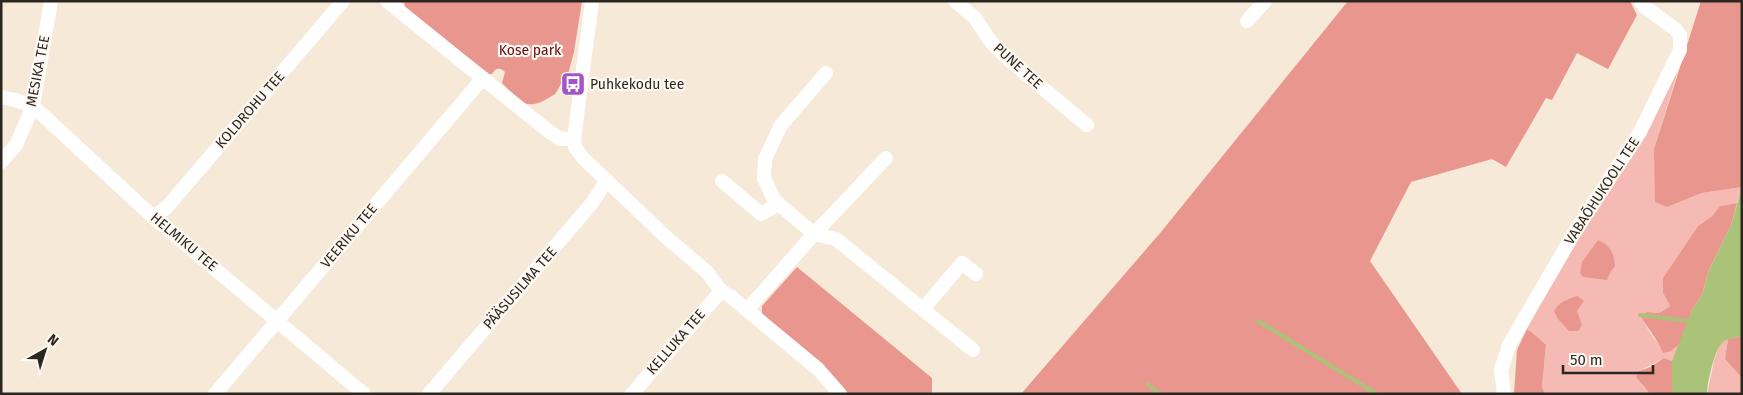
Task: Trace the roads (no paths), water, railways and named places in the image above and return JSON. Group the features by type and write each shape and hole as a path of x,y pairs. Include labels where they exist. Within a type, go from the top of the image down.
{"street":[{"name":"MESIKA TEE","path":"1,162 16,145 33,106 52,1"},
{"name":"KOLDROHU TEE","path":"154,217 167,207 343,1"},
{"path":"388,1 552,134 564,140 574,140"},
{"path":"592,1 574,140 579,154 667,238 707,272 721,291 730,296 818,370 840,394"},
{"name":"PUNE TEE","path":"955,1 975,18 991,42 1009,60 1087,125"},
{"path":"1247,21 1265,1"},
{"name":"VABAÕHUKOOLI TEE","path":"1504,394 1501,370 1509,345 1577,228 1640,132 1680,50 1680,35 1675,29 1644,7 1640,1"},
{"path":"826,73 781,125 765,159 764,178 774,200 814,234 836,240 973,350"},
{"name":"VEERIKU TEE","path":"215,394 483,78"},
{"name":"HELMIKU TEE","path":"1,97 33,106 154,217 364,394"},
{"path":"747,310 814,234 886,158"},
{"name":"PÄÄSUSILMA TEE","path":"429,394 592,203 607,180"},
{"path":"722,181 760,214 779,204"},
{"path":"923,310 962,263 976,274"},
{"name":"KELLUKA TEE","path":"632,394 721,291"}],"waterway":[{"path":"1640,315 1688,321"},
{"path":"1258,321 1377,394"},
{"path":"1147,384 1160,394"}],"place":[{"name":"Puhkekodu tee","path":"573,84"}],"park label":[{"name":"Kose park","path":"530,50"}]}
